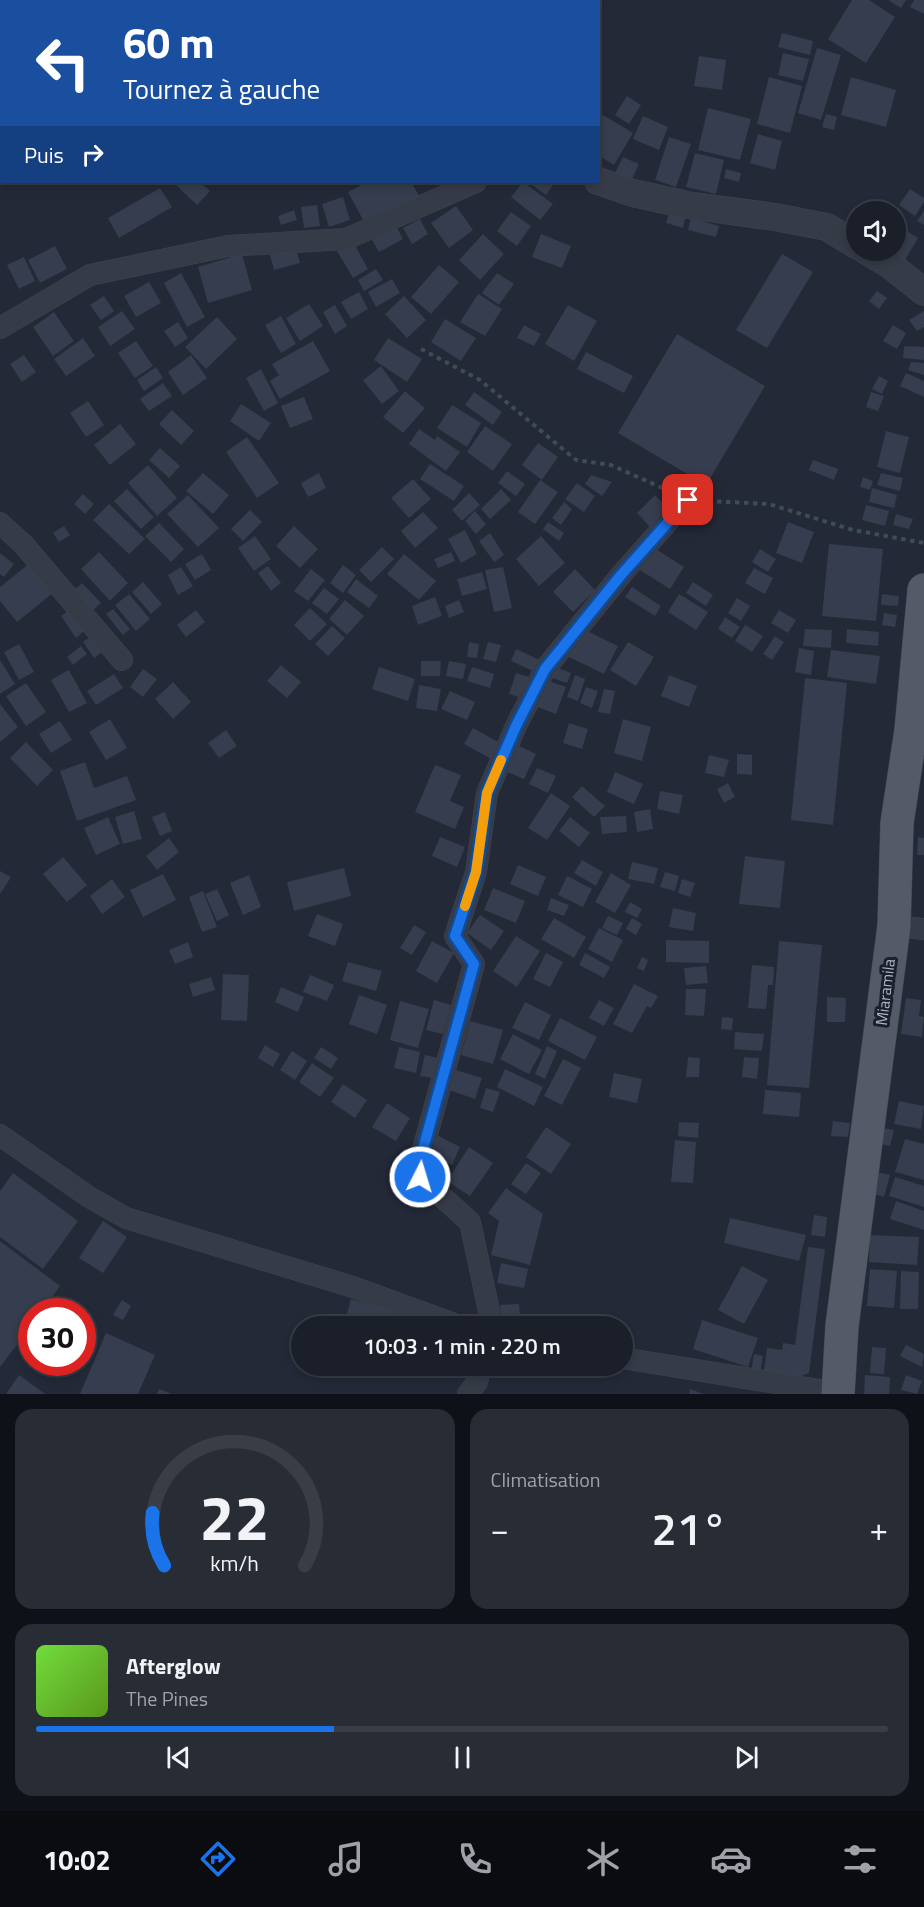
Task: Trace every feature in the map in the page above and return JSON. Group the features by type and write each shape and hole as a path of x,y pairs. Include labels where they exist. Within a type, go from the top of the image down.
{"main road":[{"name":"Miaramila","path":"838,1393 842,1326 909,927 897,823 917,732 924,590"}],"street":[{"path":"600,182 633,193 687,205 775,217 827,227 846,239"},
{"path":"0,328 90,275 228,246 346,239 474,183"},
{"path":"882,261 924,292"},
{"path":"489,1316 470,1222 420,1177 420,1160 474,964 455,936 476,872 487,793 516,726 545,669 621,575 688,500"},
{"path":"0,524 23,544 122,660"},
{"path":"0,1136 89,1197 126,1218 353,1287 433,1316"},
{"path":"633,1360 799,1390 838,1393"},
{"path":"468,1394 479,1376"}],"path":[{"path":"421,349 480,380 576,460 611,465 688,500 769,504 853,530 924,543"}],"building":[{"path":"852,0 869,0 895,17 866,63 828,39"},
{"path":"888,0 906,0 901,8"},
{"path":"914,0 924,0 924,14 910,7"},
{"path":"782,33 813,41 810,55 778,47"},
{"path":"817,48 841,55 821,120 798,113"},
{"path":"783,53 809,59 803,81 778,75"},
{"path":"699,56 726,60 722,90 694,86"},
{"path":"769,77 802,86 790,133 757,124"},
{"path":"851,77 896,90 886,127 841,115"},
{"path":"627,96 641,105 629,124 615,115"},
{"path":"708,108 751,119 740,160 698,150"},
{"path":"600,113 633,133 614,165 600,156"},
{"path":"826,114 837,117 834,130 822,127"},
{"path":"643,116 668,127 659,150 633,139"},
{"path":"758,134 782,141 775,170 750,163"},
{"path":"669,137 691,144 676,187 655,180"},
{"path":"695,153 724,160 716,194 686,187"},
{"path":"623,157 639,164 631,181 615,173"},
{"path":"726,169 741,173 739,182 724,178"},
{"path":"174,183 201,183 210,191 197,205"},
{"path":"365,183 412,183 421,199 368,229 348,192"},
{"path":"524,183 553,204 540,220 511,197"},
{"path":"529,183 554,183 546,195"},
{"path":"160,188 172,207 119,238 108,218"},
{"path":"910,189 924,198 915,216 906,210 906,201 902,201"},
{"path":"343,197 350,220 329,227 322,204"},
{"path":"317,205 320,226 304,228 301,207"},
{"path":"456,206 473,230 449,248 431,223"},
{"path":"294,210 297,220 281,225 278,216"},
{"path":"924,211 924,225 917,221"},
{"path":"511,212 531,226 517,246 497,231"},
{"path":"669,214 685,218 683,228 666,223"},
{"path":"691,218 719,226 716,237 688,230"},
{"path":"420,219 428,234 412,244 403,228"},
{"path":"396,226 403,239 379,252 372,240"},
{"path":"906,230 918,238 906,258"},
{"path":"483,234 504,254 480,280 459,260"},
{"path":"541,234 571,246 562,268 532,257"},
{"path":"353,242 368,269 353,278 337,251"},
{"path":"55,246 67,269 40,283 28,260"},
{"path":"296,248 300,263 274,270 270,255"},
{"path":"242,254 252,290 208,303 198,267"},
{"path":"782,254 813,272 767,348 736,330"},
{"path":"24,257 35,281 19,289 7,265"},
{"path":"439,265 459,282 431,314 411,297"},
{"path":"376,269 383,280 364,291 358,280"},
{"path":"181,273 205,317 187,327 164,283"},
{"path":"497,273 514,284 499,305 482,293"},
{"path":"392,279 400,293 376,307 368,292"},
{"path":"149,282 161,303 136,317 124,296"},
{"path":"877,291 887,298 879,309 869,301"},
{"path":"359,292 368,309 351,319 341,302"},
{"path":"478,294 502,309 485,336 460,322"},
{"path":"104,296 114,311 101,320 90,305"},
{"path":"404,296 426,320 407,338 385,314"},
{"path":"309,304 323,326 300,341 286,318"},
{"path":"335,305 347,326 335,334 323,312"},
{"path":"568,305 597,321 574,361 545,344"},
{"path":"122,311 135,329 110,346 98,327"},
{"path":"924,311 924,327 917,331 909,320"},
{"path":"54,312 74,341 53,356 33,327"},
{"path":"281,316 296,344 281,353 265,325"},
{"path":"217,317 237,339 206,369 185,347"},
{"path":"445,319 476,338 461,361 431,342"},
{"path":"178,322 188,338 175,347 164,331"},
{"path":"524,325 541,334 534,346 517,338"},
{"path":"893,325 906,333 897,349 883,341"},
{"path":"677,334 765,386 706,485 618,433"},
{"path":"83,338 95,356 66,376 54,359"},
{"path":"388,338 422,359 407,382 374,360"},
{"path":"136,341 153,366 135,378 118,353"},
{"path":"313,341 330,371 280,399 270,381 279,375 272,364"},
{"path":"904,346 924,347 924,360 903,358"},
{"path":"586,352 633,376 624,393 577,369"},
{"path":"24,355 36,372 22,382 10,364"},
{"path":"191,355 207,378 183,395 168,372"},
{"path":"911,362 924,363 924,375 908,370"},
{"path":"381,366 399,391 382,404 363,380"},
{"path":"156,367 163,378 144,391 137,380"},
{"path":"261,369 278,403 264,411 246,378"},
{"path":"906,373 924,381 924,397 900,386"},
{"path":"879,376 888,381 882,394 872,389"},
{"path":"163,383 172,396 149,411 140,399"},
{"path":"405,391 425,408 403,433 383,417"},
{"path":"474,392 502,412 493,425 465,405"},
{"path":"871,392 884,396 878,411 866,407"},
{"path":"304,397 313,419 290,428 281,406"},
{"path":"88,401 104,425 86,437 70,413"},
{"path":"241,404 271,423 259,441 230,421"},
{"path":"452,405 481,423 467,447 437,428"},
{"path":"172,410 194,431 181,445 159,424"},
{"path":"120,424 136,444 110,465 94,445"},
{"path":"485,426 512,444 493,471 467,452"},
{"path":"419,429 435,440 437,436 460,452 446,471 409,444"},
{"path":"886,431 909,437 900,473 877,467"},
{"path":"247,437 279,483 257,498 226,452"},
{"path":"538,443 558,457 542,480 522,465"},
{"path":"160,448 180,466 169,478 149,460"},
{"path":"813,460 838,469 834,480 809,470"},
{"path":"430,464 464,486 454,501 420,479"},
{"path":"148,465 177,498 157,516 128,483"},
{"path":"507,471 525,484 516,496 498,483"},
{"path":"203,473 229,495 213,514 186,491"},
{"path":"319,473 326,488 308,497 301,483"},
{"path":"881,473 903,478 900,491 877,485"},
{"path":"591,475 612,482 602,496 585,484"},
{"path":"863,477 873,481 870,490 860,487"},
{"path":"413,479 431,499 409,518 391,498"},
{"path":"540,480 558,492 535,524 518,512"},
{"path":"577,483 595,496 584,512 565,499"},
{"path":"872,488 897,495 894,508 869,502"},
{"path":"127,489 154,517 141,529 114,501"},
{"path":"501,489 511,500 490,519 481,509"},
{"path":"469,493 480,505 462,521 452,510"},
{"path":"83,494 94,504 85,514 74,504"},
{"path":"188,495 219,528 198,547 167,514"},
{"path":"655,495 670,510 651,528 637,513"},
{"path":"564,502 572,509 561,525 552,518"},
{"path":"109,504 145,539 129,554 93,520"},
{"path":"866,505 889,511 885,526 862,520"},
{"path":"250,510 262,522 243,541 231,529"},
{"path":"475,511 486,524 476,534 465,521"},
{"path":"423,512 438,528 415,548 401,531"},
{"path":"896,514 913,519 909,529 893,525"},
{"path":"548,522 564,533 559,541 543,529"},
{"path":"788,522 814,532 802,563 776,553"},
{"path":"159,523 184,549 171,562 145,536"},
{"path":"64,526 70,535 59,542 53,533"},
{"path":"294,526 318,549 300,568 276,546"},
{"path":"465,530 477,554 461,563 448,539"},
{"path":"490,533 504,555 494,562 479,541"},
{"path":"255,536 271,559 254,571 238,548"},
{"path":"541,536 565,563 539,586 516,559"},
{"path":"829,544 883,549 876,621 822,616"},
{"path":"382,547 394,559 371,582 359,570"},
{"path":"654,548 684,567 670,589 640,570"},
{"path":"760,549 776,559 768,572 752,562"},
{"path":"99,552 128,583 110,601 81,569"},
{"path":"451,552 455,561 438,568 434,559"},
{"path":"0,553 14,564 4,577 0,574"},
{"path":"202,554 211,570 195,580 185,564"},
{"path":"404,554 436,581 419,600 387,574"},
{"path":"30,563 53,593 17,622 0,601 0,587"},
{"path":"343,565 356,575 343,593 330,583"},
{"path":"268,566 281,583 271,591 258,573"},
{"path":"181,567 193,586 178,595 168,575"},
{"path":"503,567 512,608 494,612 485,570"},
{"path":"754,568 773,578 765,594 745,583"},
{"path":"311,569 325,580 308,601 294,591"},
{"path":"575,569 595,590 573,612 553,592"},
{"path":"482,572 487,589 462,596 457,579"},
{"path":"356,579 378,596 369,608 347,592"},
{"path":"143,582 162,604 151,614 132,592"},
{"path":"693,582 713,595 706,606 686,593"},
{"path":"82,583 101,603 92,611 73,591"},
{"path":"632,587 661,606 655,616 625,597"},
{"path":"324,588 339,599 327,614 312,603"},
{"path":"129,594 150,619 136,631 115,605"},
{"path":"679,594 708,612 696,630 668,612"},
{"path":"882,594 899,596 898,606 881,605"},
{"path":"435,597 442,616 418,625 412,606"},
{"path":"737,598 750,606 741,621 728,613"},
{"path":"345,600 364,616 347,635 329,619"},
{"path":"459,600 464,612 449,618 445,606"},
{"path":"310,608 327,624 310,641 294,625"},
{"path":"71,609 85,630 76,638 61,616"},
{"path":"113,609 130,629 123,635 106,614"},
{"path":"196,610 205,622 186,637 177,625"},
{"path":"779,610 796,620 788,633 771,623"},
{"path":"884,613 897,615 895,627 882,625"},
{"path":"725,617 740,627 732,638 718,629"},
{"path":"745,625 763,636 752,652 735,641"},
{"path":"332,626 345,638 328,656 315,644"},
{"path":"583,629 618,646 604,674 569,657"},
{"path":"805,629 832,630 831,648 803,646"},
{"path":"847,629 879,632 878,646 846,643"},
{"path":"94,634 105,650 94,658 83,642"},
{"path":"775,636 784,642 772,660 763,654"},
{"path":"469,642 479,644 477,658 467,657"},
{"path":"488,642 501,645 496,662 483,659"},
{"path":"628,642 654,657 636,686 610,670"},
{"path":"19,644 34,672 19,680 4,652"},
{"path":"81,646 87,654 73,665 67,657"},
{"path":"799,648 814,651 811,675 795,672"},
{"path":"516,649 540,660 535,672 511,661"},
{"path":"831,650 880,656 876,684 827,677"},
{"path":"0,660 15,684 0,694"},
{"path":"421,661 441,661 440,676 421,676"},
{"path":"449,661 466,664 463,679 446,676"},
{"path":"281,665 301,682 287,698 267,681"},
{"path":"553,666 571,673 567,683 549,677"},
{"path":"379,667 415,679 408,701 372,689"},
{"path":"472,667 494,674 490,688 467,681"},
{"path":"143,669 157,679 143,697 130,687"},
{"path":"69,670 87,703 69,712 51,680"},
{"path":"516,673 532,678 525,699 509,694"},
{"path":"114,674 123,688 96,705 87,691"},
{"path":"575,675 585,679 578,701 567,697"},
{"path":"669,675 697,686 689,707 661,696"},
{"path":"805,678 847,683 833,825 791,820"},
{"path":"545,680 566,687 556,714 535,706"},
{"path":"173,682 191,702 173,719 155,699"},
{"path":"26,683 46,712 26,726 6,696"},
{"path":"419,685 441,689 437,711 416,708"},
{"path":"586,687 598,691 592,708 580,703"},
{"path":"604,689 615,691 610,714 598,712"},
{"path":"450,691 475,702 467,720 441,709"},
{"path":"0,704 18,727 0,742"},
{"path":"110,719 127,748 106,760 89,732"},
{"path":"623,719 651,727 642,761 614,753"},
{"path":"60,721 72,740 51,753 39,734"},
{"path":"569,723 588,729 582,749 563,743"},
{"path":"473,728 500,743 491,759 464,744"},
{"path":"226,730 237,746 219,758 208,743"},
{"path":"26,742 53,770 37,786 10,758"},
{"path":"515,744 536,754 524,779 503,770"},
{"path":"737,754 752,755 752,775 737,774"},
{"path":"709,755 729,760 724,777 705,773"},
{"path":"85,762 94,788 127,776 136,800 77,821 60,771"},
{"path":"435,765 461,775 450,801 464,807 455,829 415,812"},
{"path":"537,768 556,776 548,793 529,784"},
{"path":"615,772 643,784 634,804 607,792"},
{"path":"728,783 735,797 724,803 717,789"},
{"path":"582,786 605,806 594,817 572,797"},
{"path":"660,791 683,795 679,814 657,809"},
{"path":"551,793 570,806 547,840 528,828"},
{"path":"650,809 653,829 637,832 634,812"},
{"path":"134,811 142,839 123,844 115,817"},
{"path":"165,812 172,831 160,836 152,817"},
{"path":"626,816 627,832 602,834 600,817"},
{"path":"108,817 120,844 96,855 84,828"},
{"path":"570,817 590,833 579,847 559,831"},
{"path":"440,837 465,847 457,867 432,856"},
{"path":"918,837 924,838 924,855 917,855"},
{"path":"169,838 179,852 157,870 146,856"},
{"path":"745,856 785,861 780,908 739,904"},
{"path":"63,857 87,885 67,902 43,874"},
{"path":"582,860 603,872 596,886 574,873"},
{"path":"632,862 658,868 654,884 628,879"},
{"path":"518,865 546,877 538,896 510,884"},
{"path":"344,868 351,896 294,911 287,882"},
{"path":"0,871 11,877 0,894"},
{"path":"665,872 679,876 675,891 660,887"},
{"path":"611,873 631,885 615,913 595,902"},
{"path":"163,874 176,900 143,917 130,890"},
{"path":"249,875 261,907 243,915 230,883"},
{"path":"567,876 592,889 583,907 558,895"},
{"path":"112,879 125,897 102,914 90,896"},
{"path":"682,879 695,883 690,897 678,893"},
{"path":"493,888 525,901 516,923 484,910"},
{"path":"217,889 229,915 217,921 205,894"},
{"path":"203,891 217,927 202,932 189,897"},
{"path":"551,898 569,905 564,916 547,910"},
{"path":"630,902 642,909 637,918 625,912"},
{"path":"673,908 696,913 693,931 669,927"},
{"path":"317,914 343,924 335,946 308,936"},
{"path":"480,915 504,931 491,950 467,933"},
{"path":"608,916 623,923 617,935 602,928"},
{"path":"554,918 586,937 574,958 541,939"},
{"path":"632,918 642,924 636,935 626,929"},
{"path":"414,925 426,932 412,955 400,948"},
{"path":"599,928 623,940 612,962 588,949"},
{"path":"516,936 540,951 517,987 493,971"},
{"path":"666,940 709,941 709,963 666,962"},
{"path":"432,941 454,953 437,983 416,971"},
{"path":"779,941 822,945 809,1088 767,1085"},
{"path":"188,942 193,957 175,964 169,950"},
{"path":"546,953 563,962 550,987 533,979"},
{"path":"585,953 610,967 604,978 579,965"},
{"path":"642,957 648,960 644,971 637,968"},
{"path":"348,962 382,971 376,991 342,981"},
{"path":"752,965 774,967 773,985 768,985 766,1009 748,1008"},
{"path":"706,966 708,983 686,985 684,968"},
{"path":"223,974 249,975 247,1021 221,1020"},
{"path":"310,975 334,985 327,1001 303,992"},
{"path":"211,977 215,990 193,997 189,984"},
{"path":"634,984 658,996 651,1008 647,1006 632,1033 613,1024"},
{"path":"281,987 304,997 298,1012 275,1002"},
{"path":"686,989 706,989 704,1016 685,1015"},
{"path":"359,995 387,1005 377,1034 349,1024"},
{"path":"827,997 846,998 845,1022 827,1022"},
{"path":"906,998 921,1000 919,1016 924,1017 922,1037 901,1034"},
{"path":"434,1000 451,1005 443,1034 426,1030"},
{"path":"599,1000 614,1008 604,1026 589,1018"},
{"path":"400,1001 429,1009 418,1048 390,1040"},
{"path":"525,1002 551,1015 539,1040 512,1028"},
{"path":"722,1017 733,1018 732,1030 721,1029"},
{"path":"560,1018 597,1037 585,1060 548,1041"},
{"path":"470,1021 503,1030 493,1064 461,1055"},
{"path":"735,1032 764,1034 762,1051 734,1049"},
{"path":"513,1034 542,1050 529,1074 500,1059"},
{"path":"265,1045 280,1054 273,1067 258,1058"},
{"path":"547,1046 557,1051 545,1079 535,1074"},
{"path":"321,1047 338,1058 331,1069 314,1058"},
{"path":"399,1047 420,1052 416,1073 394,1068"},
{"path":"292,1051 307,1061 295,1080 280,1070"},
{"path":"425,1055 438,1058 433,1078 420,1076"},
{"path":"688,1057 700,1058 699,1077 686,1077"},
{"path":"744,1057 759,1058 757,1079 742,1077"},
{"path":"563,1059 581,1068 562,1105 544,1096"},
{"path":"312,1063 334,1078 320,1097 299,1082"},
{"path":"505,1069 543,1087 534,1106 497,1087"},
{"path":"456,1070 482,1078 475,1099 449,1090"},
{"path":"614,1073 642,1079 637,1103 609,1097"},
{"path":"343,1084 367,1100 355,1118 331,1102"},
{"path":"486,1088 500,1092 493,1112 480,1108"},
{"path":"765,1090 801,1093 799,1117 763,1114"},
{"path":"899,1101 924,1106 921,1129 894,1124"},
{"path":"387,1103 410,1118 396,1141 372,1127"},
{"path":"833,1121 850,1123 848,1137 831,1136"},
{"path":"679,1122 699,1123 698,1138 678,1136"},
{"path":"546,1127 571,1144 551,1174 526,1157"},
{"path":"884,1128 894,1130 890,1146 880,1144"},
{"path":"435,1134 460,1147 452,1165 426,1152"},
{"path":"905,1139 924,1144 924,1180 895,1172"},
{"path":"675,1140 696,1142 693,1183 671,1182"},
{"path":"469,1147 493,1163 470,1196 447,1181"},
{"path":"526,1163 541,1173 526,1194 511,1184"},
{"path":"877,1172 890,1175 884,1197 871,1193"},
{"path":"13,1173 78,1221 43,1269 0,1237 0,1191"},
{"path":"895,1177 924,1186 924,1207 889,1196"},
{"path":"506,1188 543,1214 530,1265 491,1255 499,1221 488,1213"},
{"path":"896,1201 924,1211 924,1230 890,1219"},
{"path":"814,1215 827,1217 825,1237 811,1235"},
{"path":"730,1218 806,1235 799,1261 724,1243"},
{"path":"103,1221 127,1237 103,1273 79,1258"},
{"path":"870,1235 919,1237 917,1265 869,1262"},
{"path":"0,1241 60,1286 51,1298 18,1298 18,1343 0,1367"},
{"path":"808,1247 825,1249 809,1373 791,1380 763,1377 767,1348 782,1350 783,1343 795,1345"},
{"path":"501,1263 528,1269 524,1288 497,1283"},
{"path":"742,1266 768,1280 744,1324 718,1310"},
{"path":"870,1269 897,1271 894,1308 867,1306"},
{"path":"901,1271 919,1272 918,1309 900,1309"},
{"path":"351,1299 409,1316 346,1316"},
{"path":"122,1300 131,1306 123,1320 113,1315"},
{"path":"519,1304 520,1316 501,1316 500,1305"},
{"path":"702,1320 758,1338 748,1367 693,1349"},
{"path":"106,1333 155,1355 138,1394 80,1394 88,1376 96,1376 96,1356"},
{"path":"906,1345 924,1354 922,1367 900,1356"},
{"path":"872,1347 886,1348 884,1374 870,1373"},
{"path":"754,1354 763,1356 760,1374 751,1372"},
{"path":"865,1375 890,1377 889,1394 864,1394"},
{"path":"906,1375 922,1381 917,1394 901,1390"},
{"path":"20,1376 45,1394 6,1394"},
{"path":"159,1389 172,1394 157,1394"},
{"path":"690,1389 704,1394 689,1394"}],"slow traffic":[{"path":"465,906 476,872 487,793 501,760"}],"route":[{"path":"420,1177 420,1160 450,1044 474,964 455,936 476,872 487,793 516,726 545,669 591,615 621,575 688,500"}]}
